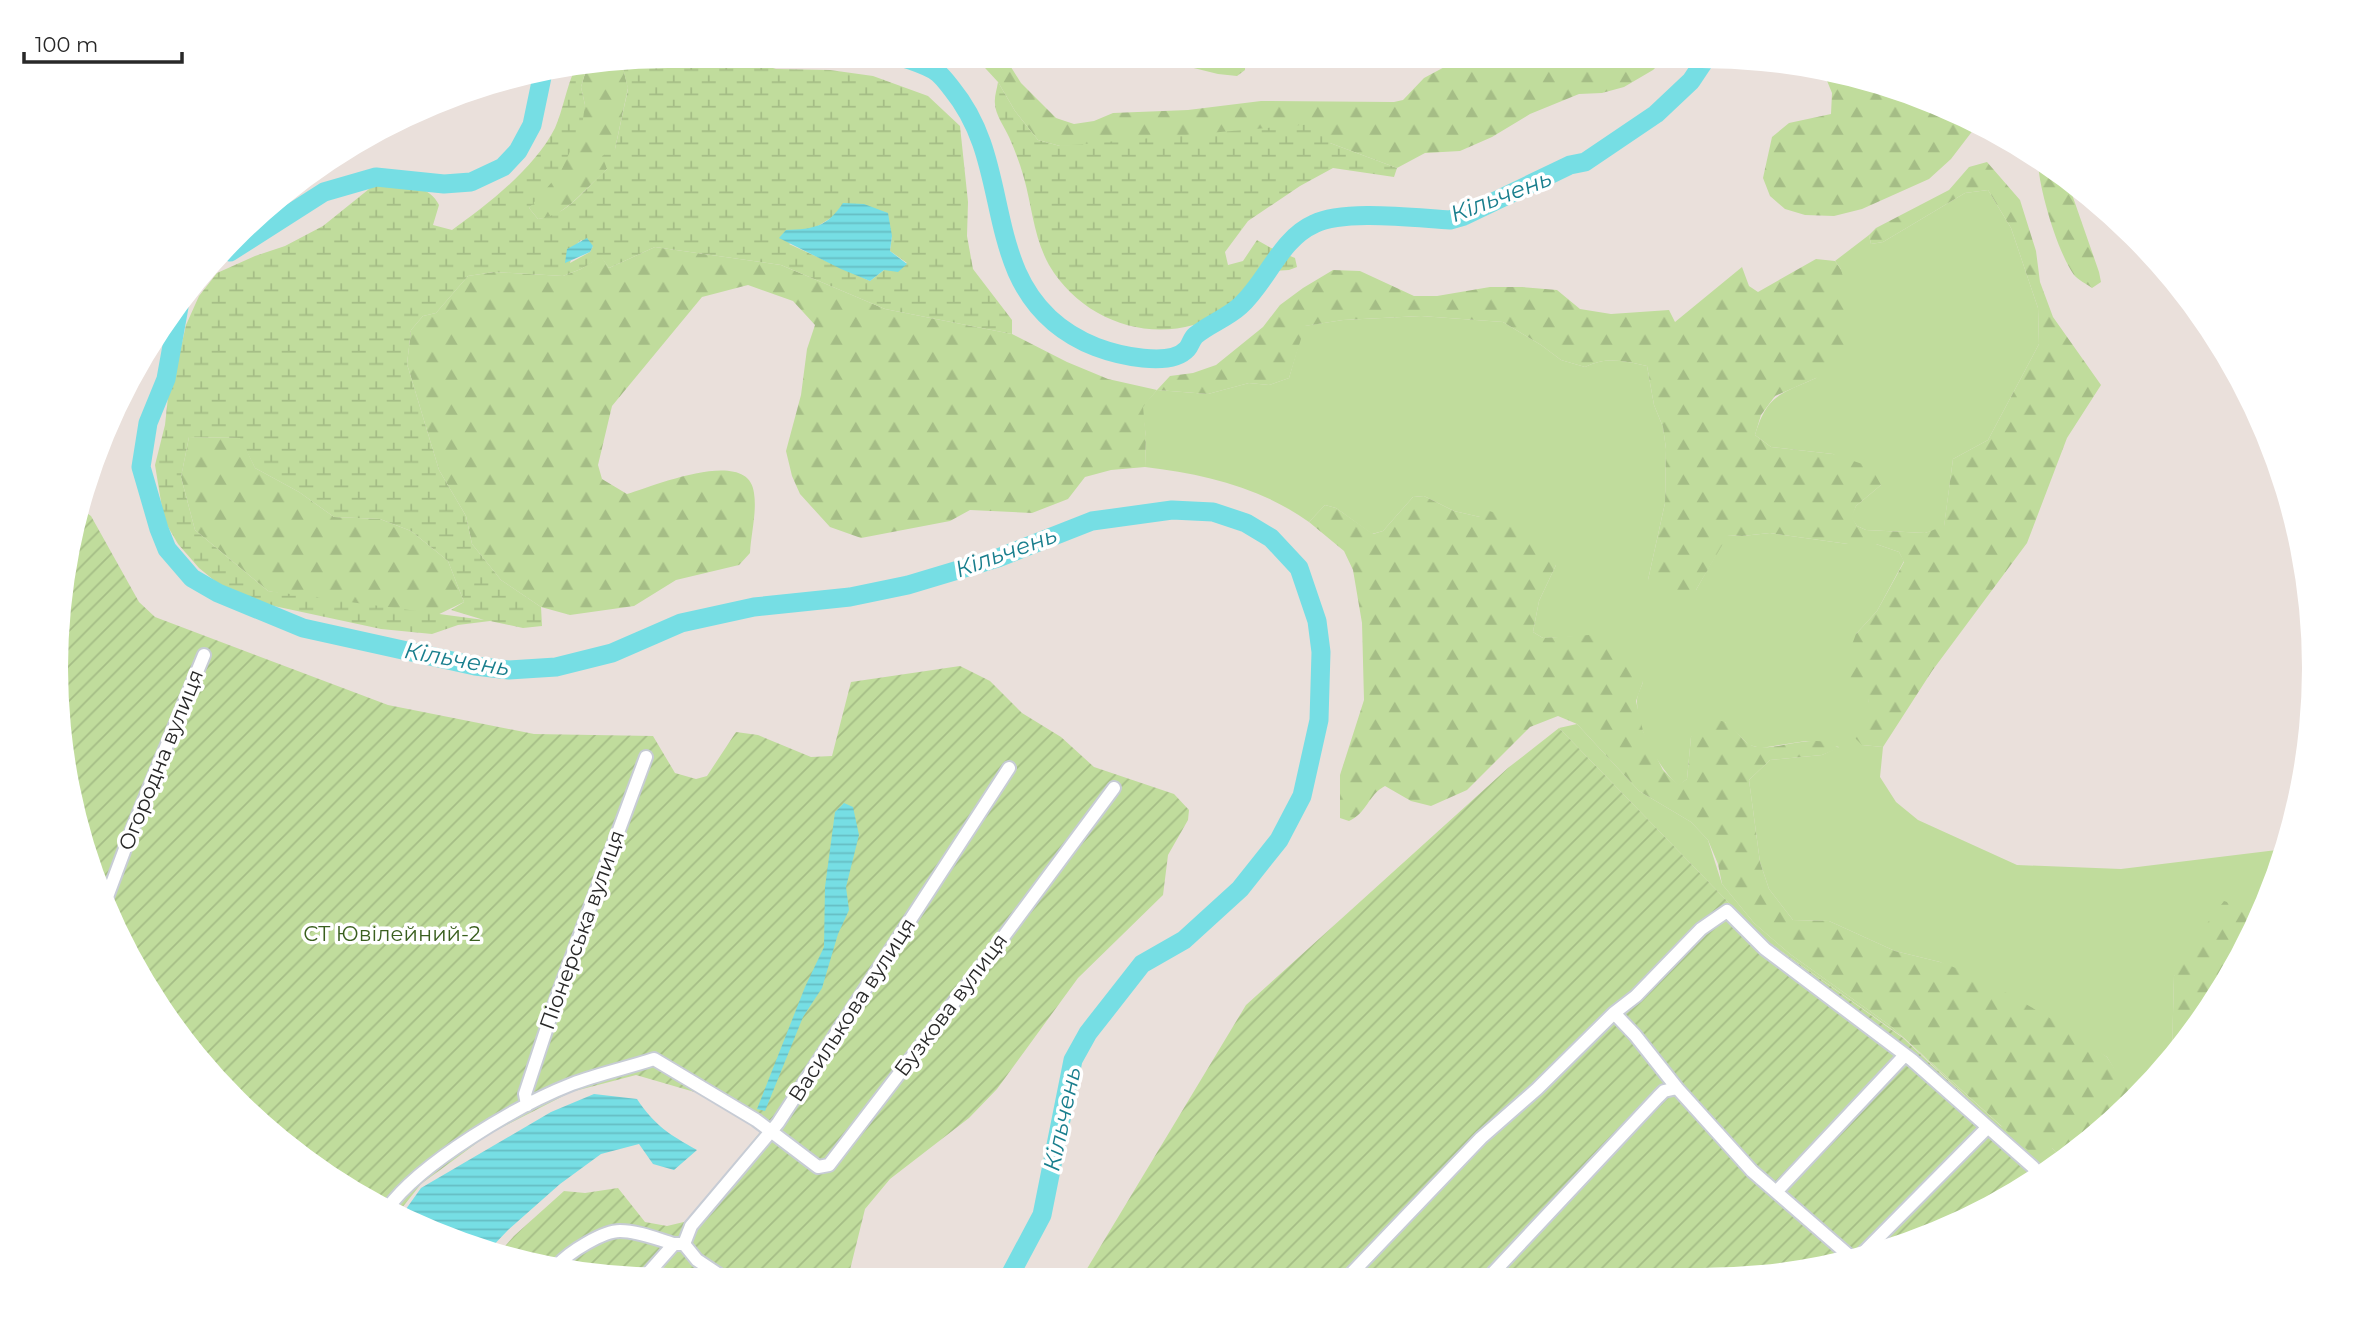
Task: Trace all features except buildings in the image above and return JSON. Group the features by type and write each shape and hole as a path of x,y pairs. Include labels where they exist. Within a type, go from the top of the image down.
{"street":[{"name":"Огородна вулиця","path":"110,888 204,655"},
{"name":"Піонерська вулиця","path":"527,1105 525,1094 557,997 646,757"},
{"name":"Василькова вулиця","path":"655,1267 679,1244 691,1226 778,1123 1009,768"},
{"name":"Бузкова вулиця","path":"527,1105 572,1084 654,1059 756,1120 818,1167 829,1165 1114,788"},
{"path":"1357,1268 1481,1138 1537,1089 1614,1013 1636,996 1701,929 1727,912 1765,949 1905,1055 2034,1168"},
{"path":"1614,1013 1752,1171 1843,1250"},
{"path":"1777,1191 1905,1055"},
{"path":"1498,1268 1658,1097 1664,1091 1677,1088"},
{"path":"394,1201 428,1167 527,1105"},
{"path":"1874,1242 1988,1127"},
{"path":"564,1258 580,1246 617,1230 679,1244 709,1268"}],"green space":[{"path":"773,68 830,70 873,76 928,96 960,126 968,202 967,236 973,269 1012,320 1012,334 885,309 781,265 655,247 609,268 601,257 563,276 494,272 468,276 436,313 423,316 411,330 407,364 439,470 466,516 472,544 501,580 541,607 542,626 523,628 490,621 458,625 432,634 381,629 260,603 226,590 199,568 178,544 164,520 155,465 165,425 169,388 186,325 199,296 217,273 285,246 323,226 374,185 411,186 427,192 439,205 433,225 452,230 495,197 535,157 555,128 572,76 585,74 581,87 585,105 582,126 560,173 529,208 538,219 549,217 576,200 607,169 602,156 615,149 628,89 624,70","holes":["834,216 892,236 890,251 907,263 884,270 870,281 789,244","581,240 593,246 590,252 570,263 575,246","189,437 240,438 255,468 299,492 334,517 380,519 411,531 448,561 464,602 451,610 484,620 268,591 195,530 181,477"]},
{"path":"985,68 1012,68 1021,83 1056,118 1074,124 1094,121 1113,113 1188,110 1261,101 1394,102 1403,100 1424,78 1443,68 1655,68 1624,87 1602,93 1579,94 1530,114 1492,137 1460,151 1425,153 1397,168 1330,143 1060,146 1038,140 1015,111 998,82"},
{"path":"1194,68 1245,68 1237,76"},
{"path":"624,70 628,88 615,149 607,169 572,203 553,217 538,219 529,208 585,105 581,87 585,74"},
{"path":"998,82 1015,111 1038,140 1060,146 1313,124 1330,143 1397,168 1394,177 1333,168 1300,186 1248,221 1225,252 1228,265 1243,261 1257,240 1295,258 1297,267 1261,272 1240,298 1225,311 1201,322 1177,328 1152,329 1128,325 1104,316 1083,303 1064,286 1049,265 1037,233 1019,162 995,108"},
{"path":"1828,82 1895,100 1971,132 1951,159 1929,179 1862,209 1834,216 1805,215 1785,209 1770,196 1763,178 1772,137 1789,123 1831,114 1832,93"},
{"path":"1987,162 2020,200 2036,251 2040,282 2053,317 2101,385 2067,438 2027,543 1932,671 1883,747 1862,745 1854,737 1869,700 1845,674 1845,663 1856,634 1877,611 1904,562 1899,552 1876,544 1848,544 1770,533 1728,535 1696,590 1654,594 1648,580 1665,503 1666,449 1647,366 1608,361 1585,367 1561,360 1503,322 1421,316 1343,320 1305,326 1289,378 1269,385 1249,383 1208,394 1157,390 1170,376 1193,373 1216,365 1263,327 1280,305 1333,270 1360,271 1414,296 1437,296 1490,287 1557,290 1580,309 1611,314 1669,310 1675,322 1742,267 1749,286 1758,292 1816,259 1835,261 1841,269 1852,312 1842,356 1816,378 1775,396 1761,415 1755,435 1771,447 1833,454 1871,467 1881,485 1856,506 1852,517 1857,526 1866,530 1925,533 1944,526 1953,459 1988,440 2039,344 2038,308 2011,228 1988,190 1965,193 1883,242 1871,244 1869,235 1876,228 1949,190 1969,167"},
{"path":"2039,172 2073,197 2099,272 2101,282 2092,288 2074,275 2062,252 2045,202"},
{"path":"1988,190 2011,228 2038,308 2039,344 1988,440 1953,459 1944,527 1925,533 1866,530 1857,526 1851,517 1856,506 1881,485 1833,454 1771,447 1755,435 1765,411 1776,398 1816,378 1841,269 1835,261 1869,235 1871,244 1883,242 1965,193"},
{"path":"655,247 781,265 885,309 1012,334 1108,379 1157,390 1143,407 1145,467 1111,470 1085,477 1068,499 1032,513 970,510 950,521 861,538 830,527 800,494 786,451 801,395 807,349 815,325 793,301 748,285 702,297 612,406 598,465 602,479 627,494 699,473 736,472 748,479 754,493 750,553 739,565 676,580 634,606 570,615 541,607 501,580 472,544 466,516 439,470 407,364 411,330 423,316 436,313 468,276 494,272 563,276 581,269 601,256 609,268"},
{"path":"1421,316 1503,322 1561,360 1585,367 1608,361 1647,366 1666,449 1665,503 1648,580 1696,590 1727,535 1770,533 1848,544 1876,544 1899,552 1904,561 1877,611 1856,634 1869,700 1862,745 1883,747 1880,777 1896,802 1918,820 2017,865 2121,869 2273,850 2248,916 2174,976 2172,1040 2127,1091 2107,1057 1940,962 1895,951 1829,921 1793,920 1769,889 1760,862 1749,780 1770,760 1822,755 1839,747 1806,741 1761,748 1749,745 1725,722 1691,737 1687,779 1678,786 1663,768 1641,726 1637,701 1643,682 1589,636 1543,638 1533,632 1539,601 1556,565 1480,517 1454,511 1424,496 1413,497 1383,531 1372,534 1336,508 1325,505 1309,522 1271,500 1231,484 1145,467 1146,437 1142,407 1157,390 1208,394 1249,383 1269,385 1289,378 1304,326 1343,320"},
{"path":"189,437 241,438 255,468 299,492 334,517 380,519 411,531 448,561 464,602 425,621 268,591 195,530 181,477"},
{"path":"1424,496 1454,511 1480,517 1489,511 1507,518 1533,534 1556,554 1556,565 1539,601 1533,632 1543,638 1589,635 1637,663 1643,682 1636,701 1643,731 1663,770 1678,785 1687,779 1691,737 1703,719 1725,722 1753,746 1769,747 1820,741 1839,748 1822,755 1770,760 1749,780 1760,862 1769,889 1793,920 1829,921 1895,951 1940,962 1977,976 2062,1025 2107,1057 2128,1090 2056,1152 2052,1148 2029,1151 1892,1027 1790,954 1754,923 1722,884 1718,864 1708,840 1691,822 1639,791 1577,724 1558,716 1530,727 1467,790 1431,806 1411,801 1385,786 1355,818 1349,821 1340,818 1340,775 1364,700 1362,623 1353,570 1344,551 1309,522 1325,505 1336,508 1373,534 1383,531 1413,497"},
{"name":"СT Ювілейний-2","path":"89,514 139,602 155,617 388,705 534,734 653,736 675,773 696,779 707,776 736,732 758,735 811,757 832,756 851,682 960,666 990,681 1022,713 1061,737 1094,767 1174,794 1189,810 1188,820 1168,855 1163,895 1078,978 997,1089 969,1118 890,1179 865,1209 850,1268 629,1266 590,1263 506,1245 564,1191 585,1193 618,1188 645,1222 667,1226 688,1221 761,1131 698,1093 636,1075 571,1092 489,1134 421,1184 403,1206 335,1167 273,1119 244,1092 192,1033 169,1001 130,933 100,861 73,746 68,668 70,629 73,590"},
{"path":"1577,724 1639,791 1691,822 1708,840 1722,884 1754,923 1790,954 1892,1027 2001,1126 2056,1152 2038,1165 1904,1038 1763,938 1559,728"},
{"path":"1559,728 1763,938 1903,1038 2038,1165 1967,1206 1932,1222 1857,1247 1780,1263 1702,1268 1087,1268 1246,1005 1508,768"},
{"path":"2224,901 2251,910 2221,968 2172,1040 2174,976 2193,942"}],"water":[{"path":"843,203 864,204 888,213 892,236 890,251 907,264 898,272 884,270 870,281 779,238 786,230 804,229 825,222"},
{"path":"587,238 593,246 590,252 565,263 567,249"},
{"path":"844,803 853,807 859,835 846,887 849,910 838,934 822,988 803,1017 765,1111 757,1109 805,987 824,947 825,887 835,812"},
{"path":"594,1094 637,1099 663,1129 697,1150 674,1170 653,1164 639,1144 601,1154 560,1184 496,1242 438,1222 407,1208 421,1188 551,1112"}],"waterway":[{"name":"Кільчень","path":"929,68 938,73 952,89 967,110 977,132 992,178 1009,249 1017,272 1031,297 1059,327 1083,341 1117,353 1156,359 1179,355 1187,349 1196,335 1240,306 1292,240 1314,224 1327,219 1361,216 1450,220 1464,216 1570,165 1585,162 1656,114 1691,81 1700,68"},
{"name":"Кільчень","path":"247,241 324,192 376,177 444,184 471,182 503,167 518,151 532,125 541,82"},
{"name":"Кільчень","path":"176,326 166,379 148,423 141,467 167,549 192,578 218,593 303,628 475,666 509,670 556,667 612,653 681,623 754,607 850,597 908,585 998,558 1092,521 1172,510 1213,512 1246,523 1271,538 1299,568 1317,621 1321,652 1319,720 1302,796 1279,840 1240,889 1184,940 1142,964 1088,1033 1073,1060 1042,1215 1014,1268"}]}
